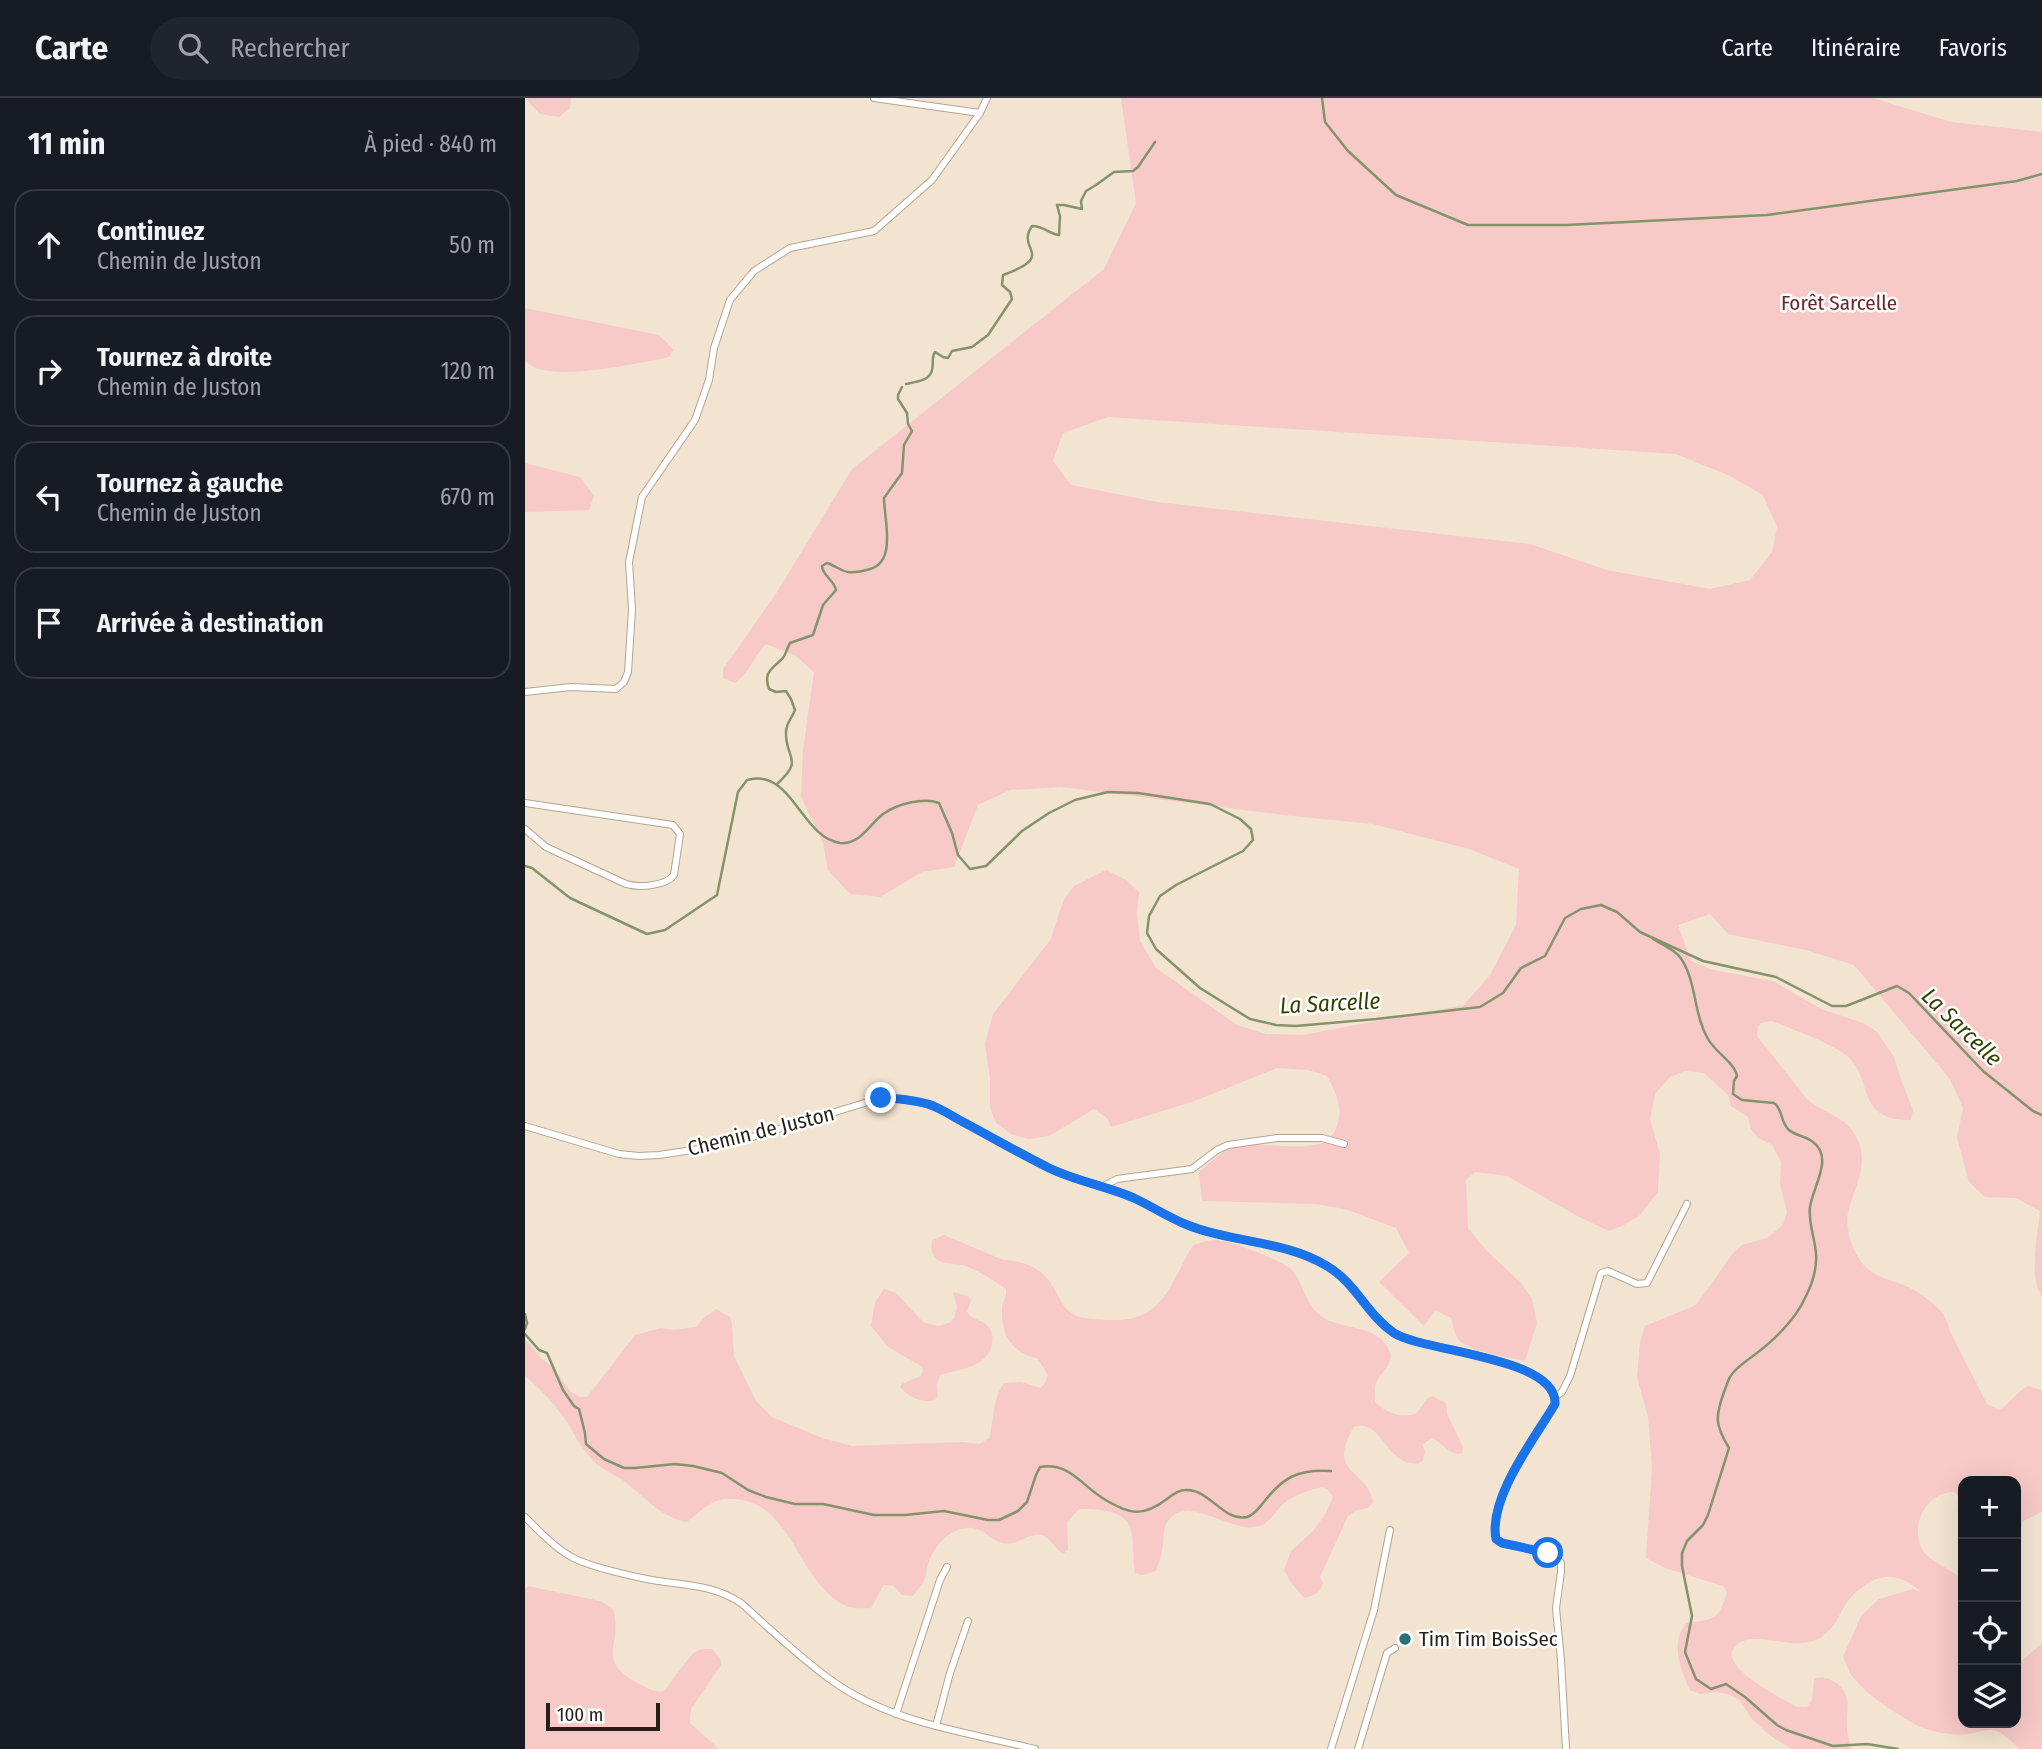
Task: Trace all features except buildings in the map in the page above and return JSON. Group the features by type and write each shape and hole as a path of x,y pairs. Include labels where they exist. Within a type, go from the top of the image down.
{"street":[{"path":"874,98 980,113"},
{"path":"525,692 571,687 616,689 624,682 631,655 629,562 642,497 695,420 709,380 714,348 730,300 754,271 790,248 874,231 932,180 980,113 987,98"},
{"path":"525,803 673,825 680,834 673,878 666,882 630,886 546,847 525,829"},
{"name":"Chemin de Juston","path":"525,1126 619,1154 659,1155 726,1145 881,1098 905,1099 931,1105 1075,1180 1132,1197 1185,1224 1281,1248 1328,1266 1352,1285 1382,1324 1395,1334 1514,1365 1542,1381 1555,1397"},
{"path":"1102,1187 1117,1180 1192,1169 1228,1144 1277,1138 1322,1138 1344,1144"},
{"path":"1566,1749 1556,1608 1561,1563 1548,1553 1502,1543 1496,1539 1495,1531 1506,1486 1517,1462 1570,1376 1601,1273 1608,1271 1637,1284 1647,1283 1687,1205"},
{"path":"525,1517 571,1556 582,1562 653,1580 711,1589 730,1595 832,1681 865,1700 936,1727 1035,1749"},
{"path":"1331,1749 1374,1610 1391,1530"},
{"path":"896,1714 940,1580 947,1567"},
{"path":"936,1727 950,1673 968,1621"},
{"path":"1358,1749 1387,1653 1395,1648"}],"green space":[{"path":"525,98 571,98 570,108 559,117 540,114"},
{"name":"Forêt Sarcelle","path":"1121,98 1873,98 1951,122 2042,132 2042,1296 2035,1279 2040,1211 2016,1198 1985,1197 1969,1182 1957,1138 1963,1108 1950,1079 1854,965 1806,950 1728,934 1710,914 1678,925 1691,961 1713,970 1773,981 1821,1009 1863,1023 1877,1032 1894,1057 1913,1110 1911,1120 1881,1114 1868,1097 1855,1065 1832,1046 1772,1021 1761,1023 1757,1036 1807,1099 1850,1127 1859,1143 1861,1171 1847,1222 1854,1249 1865,1267 1914,1290 1940,1311 1946,1318 1987,1404 1999,1410 2028,1386 2042,1390 2042,1512 2023,1521 2021,1529 2021,1476 1958,1476 1958,1496 1954,1492 1941,1494 1928,1504 1919,1520 1918,1534 1925,1553 1958,1576 1958,1728 2021,1728 2021,1662 2042,1643 2042,1749 2019,1749 2000,1733 1992,1730 1962,1735 1922,1727 1883,1704 1858,1683 1843,1657 1861,1616 1879,1599 1913,1589 1922,1593 1908,1582 1894,1577 1872,1581 1856,1592 1833,1626 1816,1640 1791,1643 1749,1639 1740,1642 1733,1649 1732,1657 1745,1674 1797,1707 1807,1707 1812,1700 1814,1679 1830,1679 1839,1685 1847,1699 1847,1730 1851,1749 1792,1749 1769,1735 1752,1719 1740,1701 1729,1694 1700,1694 1690,1690 1678,1656 1681,1631 1686,1623 1714,1617 1721,1609 1727,1592 1723,1586 1665,1568 1646,1558 1652,1467 1648,1417 1637,1377 1640,1342 1645,1326 1696,1305 1733,1253 1742,1245 1767,1238 1783,1225 1787,1212 1780,1184 1781,1162 1772,1145 1758,1138 1751,1129 1748,1117 1731,1106 1728,1095 1704,1073 1685,1071 1670,1077 1655,1094 1650,1119 1660,1154 1658,1192 1639,1216 1622,1226 1609,1231 1507,1176 1475,1172 1466,1180 1468,1228 1487,1251 1521,1283 1532,1299 1537,1323 1525,1361 1480,1351 1464,1344 1456,1335 1451,1318 1435,1310 1424,1326 1379,1282 1409,1253 1396,1228 1345,1209 1316,1204 1202,1201 1199,1172 1230,1149 1252,1145 1311,1145 1322,1143 1331,1137 1338,1121 1339,1108 1327,1076 1308,1070 1277,1068 1192,1102 1111,1127 1107,1118 1094,1109 1049,1136 1028,1139 1011,1134 996,1123 990,1108 990,1079 985,1044 993,1014 1051,939 1065,898 1074,886 1106,870 1126,880 1139,892 1137,913 1140,941 1156,968 1237,1025 1266,1034 1302,1035 1464,1005 1490,975 1516,925 1519,869 1469,849 1373,824 1061,787 1010,790 978,805 954,867 922,872 880,897 850,894 828,870 823,843 801,797 803,750 814,672 796,656 766,644 735,683 723,678 723,669 777,592 852,469 1104,269 1136,203","holes":["1108,417 1676,454 1728,475 1763,495 1777,527 1772,552 1750,580 1710,589 1607,570 1530,544 1157,502 1071,485 1053,461 1063,433"]},
{"path":"525,308 659,335 674,350 669,357 603,369 567,372 537,368 525,361"},
{"path":"525,463 580,477 594,496 589,510 525,512"},
{"path":"944,1235 1003,1260 1016,1261 1035,1268 1050,1282 1071,1313 1079,1317 1108,1320 1142,1315 1153,1308 1163,1299 1193,1245 1209,1240 1221,1241 1268,1257 1293,1271 1312,1306 1321,1316 1375,1335 1388,1348 1390,1361 1376,1383 1375,1402 1389,1412 1399,1415 1416,1414 1432,1396 1446,1403 1447,1414 1463,1447 1462,1453 1450,1451 1432,1438 1422,1445 1425,1451 1423,1460 1418,1464 1408,1462 1396,1456 1369,1428 1354,1427 1346,1443 1346,1463 1370,1491 1373,1502 1368,1508 1357,1510 1348,1516 1320,1577 1322,1587 1304,1598 1284,1570 1291,1551 1313,1531 1326,1513 1333,1497 1322,1487 1292,1498 1268,1521 1255,1527 1244,1527 1195,1512 1184,1511 1174,1515 1165,1527 1162,1554 1156,1571 1142,1575 1135,1573 1130,1527 1121,1517 1108,1511 1079,1509 1067,1522 1068,1550 1063,1554 1044,1536 1034,1535 1008,1544 998,1542 977,1529 957,1530 938,1545 924,1580 913,1596 902,1595 894,1586 884,1585 871,1608 854,1608 832,1597 818,1582 784,1530 771,1515 755,1504 734,1499 718,1500 687,1522 661,1511 593,1460 558,1410 525,1376 525,1339 553,1368 571,1392 587,1397 635,1335 661,1328 674,1330 696,1327 716,1309 730,1317 734,1356 756,1401 772,1417 822,1438 852,1446 963,1442 979,1444 989,1438 995,1403 1004,1383 1021,1382 1040,1388 1048,1375 1038,1359 1015,1348 1006,1335 1002,1310 1006,1289 970,1268 942,1262 933,1255 932,1240"},
{"path":"884,1289 896,1293 923,1322 938,1326 951,1322 954,1318 957,1307 953,1292 968,1296 971,1300 967,1312 987,1325 991,1331 990,1351 972,1366 940,1375 938,1396 935,1400 926,1401 911,1397 900,1387 921,1376 923,1370 888,1347 871,1326 875,1302"},
{"path":"528,1586 600,1601 613,1609 613,1659 625,1675 651,1690 664,1691 693,1653 712,1649 720,1658 721,1665 691,1709 690,1723 719,1749 525,1749 525,1589"}],"waterway":[{"path":"1322,98 1325,122 1348,151 1396,195 1468,225 1566,225 1767,215 2017,181 2042,174"},
{"path":"906,384 922,380 931,374 935,352 948,358 952,351 972,347 988,335 1012,299 1010,292 1002,285 1003,275 1019,268 1032,257 1028,241 1032,226 1059,235 1060,216 1057,205 1082,209 1081,201 1086,191 1114,172 1133,171 1155,142"},
{"path":"777,784 792,764 786,732 795,710 786,691 776,692 769,689 768,675 783,657 790,643 813,635 823,605 836,590 822,566 827,563 845,571 856,572 870,569 884,558 887,538 884,498 902,473 904,445 912,431 907,413 898,399 902,387"},
{"name":"La Sarcelle","path":"525,866 532,868 570,898 647,934 665,930 717,895 738,792 747,780 761,779 774,783 818,832 840,843 859,838 883,814 895,807 918,801 939,803 958,855 970,869 986,866 1022,831 1075,800 1108,792 1138,793 1210,804 1240,819 1251,829 1253,840 1243,851 1160,896 1149,916 1147,933 1156,949 1200,988 1250,1019 1296,1026 1480,1007 1503,993 1521,968 1545,956 1565,918 1581,909 1601,905 1617,912 1640,932 1703,961 1776,977 1832,1006 1846,1006 1897,986 1909,993 1983,1071 2033,1111 2042,1115"},
{"path":"1653,939 1680,957 1685,966 1703,1029 1711,1044 1736,1071 1733,1094 1742,1100 1774,1103 1789,1130 1813,1142 1822,1156 1821,1173 1810,1207 1816,1259 1814,1276 1808,1291 1802,1305 1783,1329 1732,1374 1721,1401 1718,1421 1729,1448 1708,1515 1703,1525 1687,1541 1682,1553 1692,1616 1685,1652 1696,1679 1711,1689 1726,1684 1786,1730 1833,1746 1867,1744 1898,1749"},
{"path":"525,1314 525,1329"},
{"path":"525,1334 539,1350 547,1353 563,1390 579,1409 586,1444 604,1459 624,1468 675,1464 693,1466 722,1473 748,1490 795,1504 823,1504 874,1515 944,1511 999,1520 1018,1511 1027,1502 1040,1467 1050,1466 1068,1471 1096,1494 1128,1511 1150,1509 1175,1493 1185,1490 1201,1494 1231,1515 1247,1517 1292,1476 1331,1471"}],"place":[{"name":"Tim Tim BoisSec","path":"1405,1639"}],"route":[{"path":"881,1098 905,1099 931,1105 1048,1168 1075,1180 1132,1197 1185,1224 1304,1255 1328,1266 1352,1285 1382,1324 1395,1334 1514,1365 1542,1381 1551,1389 1555,1404 1517,1462 1506,1486 1495,1531 1496,1539 1502,1543 1548,1553"}]}
